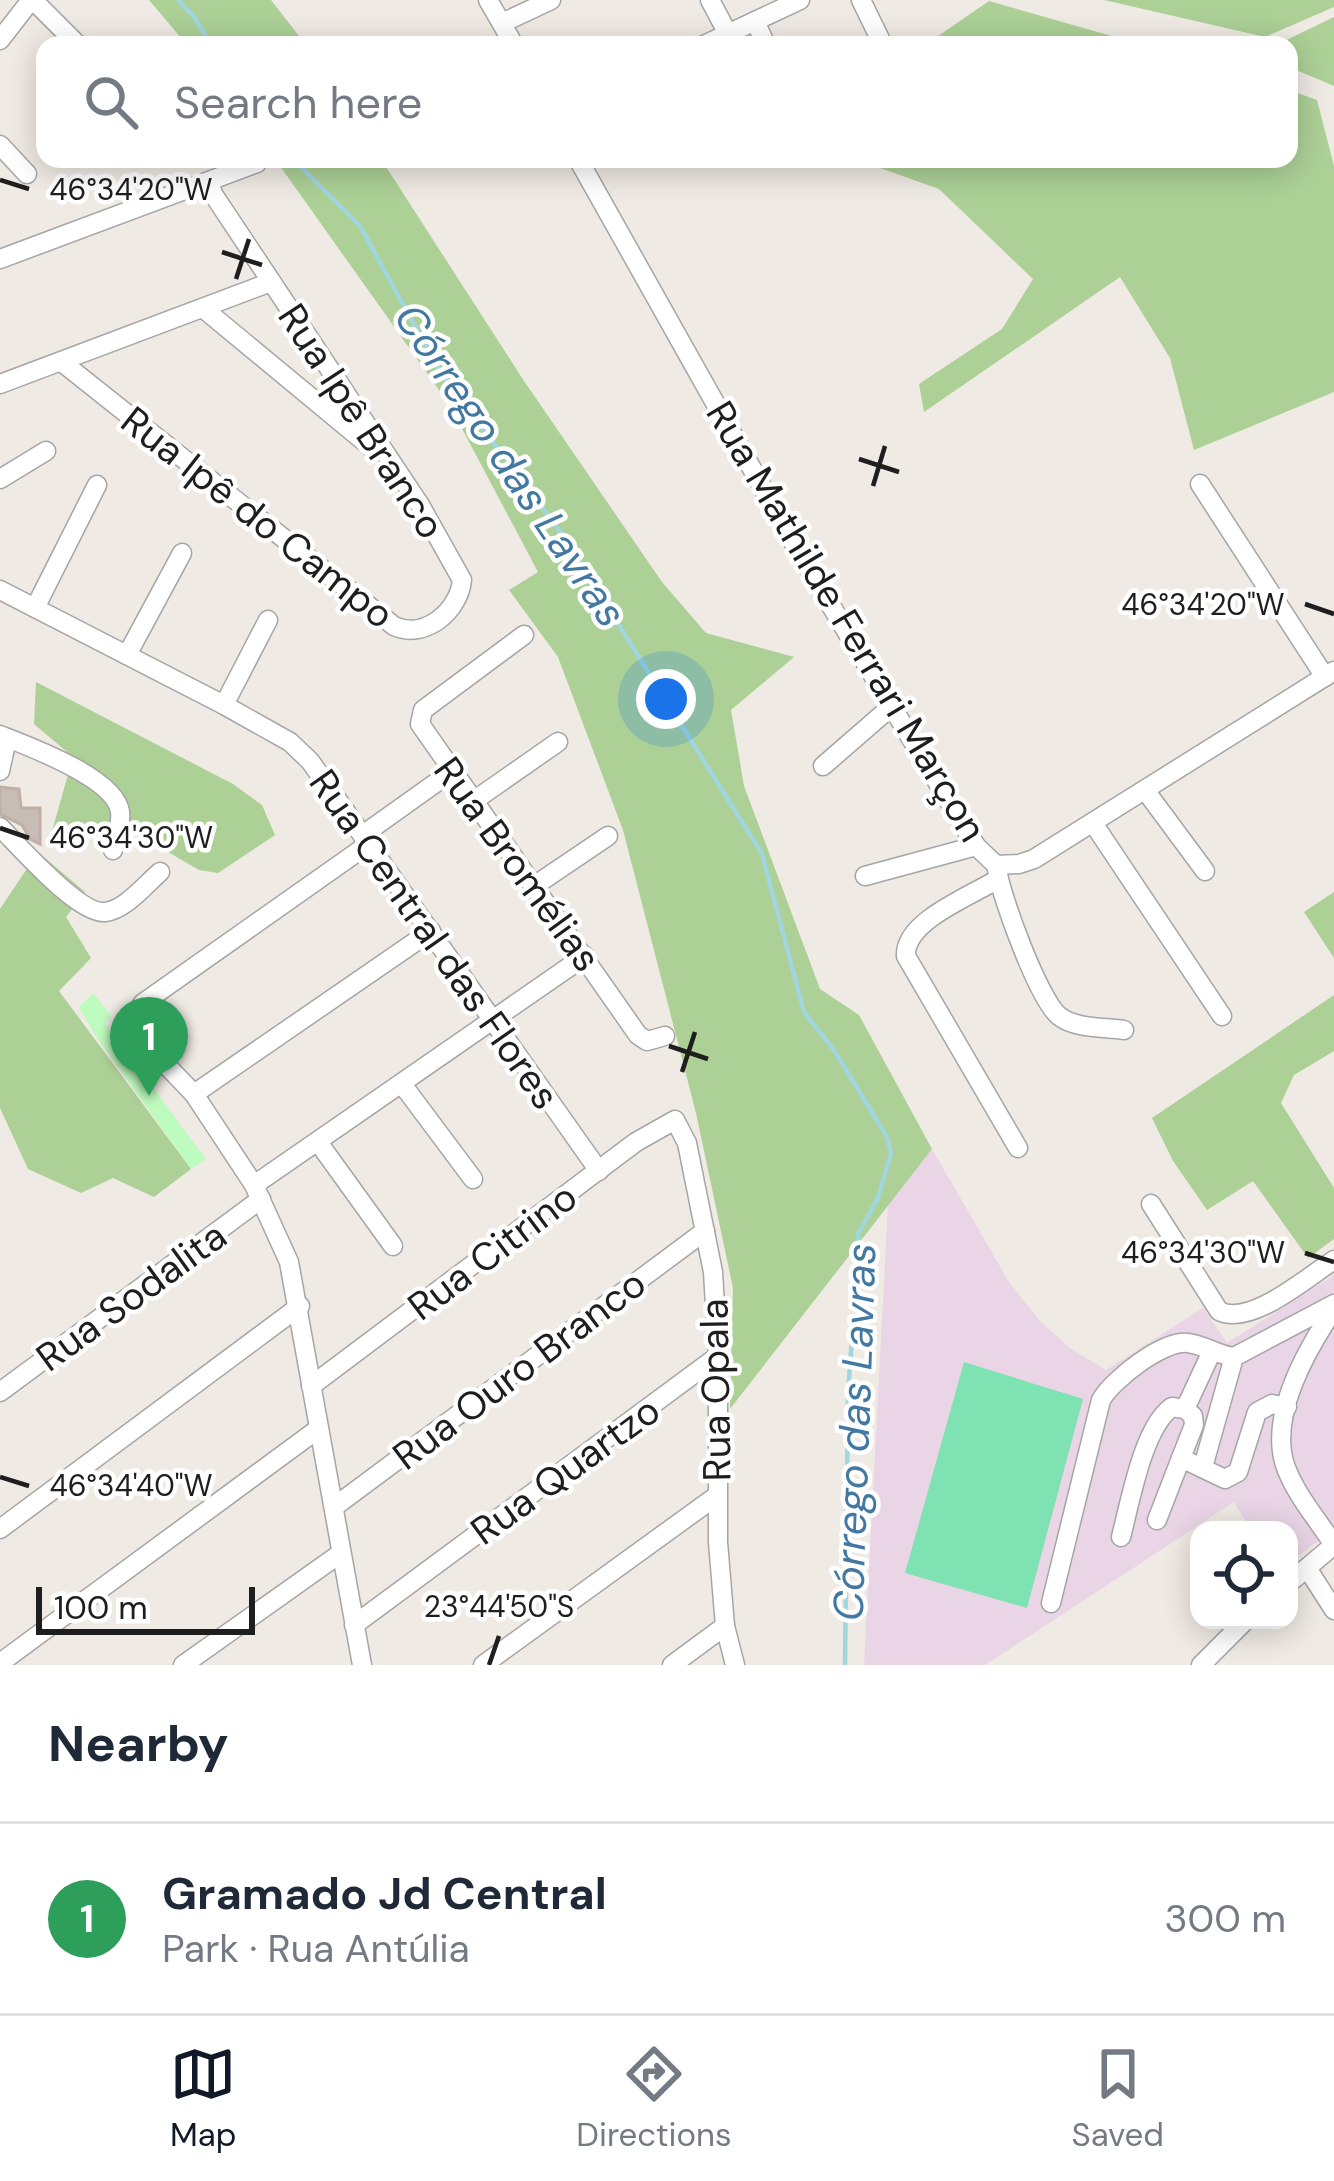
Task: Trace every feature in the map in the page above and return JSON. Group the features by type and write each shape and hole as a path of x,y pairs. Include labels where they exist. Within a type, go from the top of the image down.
{"street":[{"path":"0,40 32,0 69,36"},
{"path":"488,0 509,36"},
{"path":"502,23 551,0"},
{"path":"710,0 728,34"},
{"path":"724,36 800,0"},
{"path":"861,0 879,36"},
{"path":"754,21 762,36"},
{"path":"0,145 28,174"},
{"path":"0,260 245,168"},
{"name":"Rua Mathilde Ferrari Marçon","path":"583,168 801,556 976,846 997,872 1034,859 1329,674"},
{"name":"Rua Ipê Branco","path":"210,183 457,568 462,580 458,601"},
{"path":"0,384 271,282"},
{"path":"204,309 372,448 386,452"},
{"name":"Rua Ipê do Campo","path":"64,362 394,626 413,631 428,627 458,601"},
{"path":"0,479 46,451"},
{"path":"1200,484 1329,674"},
{"path":"35,608 97,485"},
{"path":"127,655 182,553"},
{"name":"Rua Central das Flores","path":"0,590 224,705 290,742 310,760 599,1172"},
{"path":"224,705 268,620"},
{"name":"Rua Bromélias","path":"524,635 423,710 423,731 638,1036 647,1041 665,1036"},
{"path":"823,766 892,706"},
{"path":"0,735 5,748 0,771"},
{"path":"0,735 58,757 113,796 121,813 113,850"},
{"path":"472,802 558,742"},
{"path":"362,1665 289,1262 257,1192 194,1094 145,1042 133,1019 143,1003 451,772"},
{"path":"1145,790 1205,871"},
{"path":"1093,823 1222,1016"},
{"path":"0,827 62,888 93,911 108,913 124,904 160,872"},
{"path":"534,886 608,836"},
{"path":"865,876 976,846"},
{"path":"1018,1148 906,956 906,945 918,926 997,872 1004,904 1052,1008 1069,1022 1124,1030"},
{"path":"194,1094 431,931"},
{"name":"Rua Sodalita","path":"0,1392 318,1142 585,956"},
{"path":"402,1084 473,1179"},
{"name":"Rua Citrino","path":"310,1386 636,1142 675,1120"},
{"name":"Rua Opala","path":"675,1120 687,1143 713,1273 718,1356 716,1497 725,1626 735,1665"},
{"path":"318,1142 393,1246"},
{"path":"1151,1204 1226,1315 1250,1314 1334,1260"},
{"name":"Rua Ouro Branco","path":"334,1507 705,1231"},
{"path":"0,1529 300,1306"},
{"path":"1052,1603 1107,1390 1124,1373 1173,1344 1189,1343 1234,1357 1334,1306"},
{"path":"1298,1576 1334,1545 1286,1465 1283,1428 1306,1358 1334,1306"},
{"path":"1184,1409 1212,1351"},
{"name":"Rua Quartzo","path":"354,1625 718,1356"},
{"path":"1203,1467 1234,1357"},
{"path":"1181,1458 1232,1478 1257,1412 1272,1404 1287,1407"},
{"path":"1121,1537 1152,1432 1163,1413 1172,1407 1184,1409 1193,1416 1194,1425 1157,1520"},
{"path":"0,1663 318,1429"},
{"path":"483,1665 716,1497"},
{"path":"183,1665 341,1552"},
{"path":"1307,1568 1334,1610"},
{"path":"672,1665 725,1626"},
{"path":"1201,1665 1237,1629"}],"shaded area":[{"path":"932,1149 1009,1282 1039,1320 1070,1348 1106,1370 1203,1308 1227,1343 1334,1275 1334,1529 1298,1556 1298,1521 1246,1521 1234,1502 1205,1521 1190,1521 1190,1531 985,1665 864,1665 888,1205"}],"green space":[{"path":"149,0 271,0 299,36 179,36"},
{"path":"1104,0 1334,0 1334,7 1261,36"},
{"path":"989,1 1112,36 938,36"},
{"path":"1334,17 1334,86 1298,71 1295,36"},
{"path":"1298,93 1317,100 1334,166 1334,392 1194,450 1170,358 1120,277 924,412 919,384 1002,329 1033,279 939,189 880,168 1298,168"},
{"path":"281,168 387,168 522,378 662,582 706,633 794,657 731,710 744,786 820,989 859,1015 932,1149 730,1409 733,1288 696,1113 623,830 558,657 509,590 538,572 449,404"},
{"path":"36,682 233,784 262,805 275,835 218,873 199,870 127,828 102,833 52,831 73,757 34,724"},
{"path":"38,852 85,892 66,917 91,958 59,991 191,1169 154,1197 113,1178 81,1193 28,1169 0,1108 0,909"},
{"path":"1334,892 1334,958 1304,912"},
{"path":"93,993 112,1017 105,1023 206,1159 191,1169 79,1007"},
{"path":"1334,995 1334,1051 1294,1075 1281,1103 1334,1188 1334,1239 1308,1258 1253,1181 1207,1210 1173,1161 1152,1118"},
{"path":"964,1362 1083,1399 1027,1608 905,1573"}],"building":[{"path":"0,787 19,789 21,808 40,808 40,844 30,839 22,825 0,814"}],"waterway":[{"name":"Córrego das Lavras","path":"178,0 206,36"},
{"name":"Córrego das Lavras","path":"302,168 360,226 439,370 562,534 762,854 804,1012 834,1050 887,1137 891,1153 878,1198 858,1234 859,1260 852,1284 860,1307 848,1392 845,1665"}],"place":[{"name":"Gramado Jd Central","path":"149,1096"}]}
